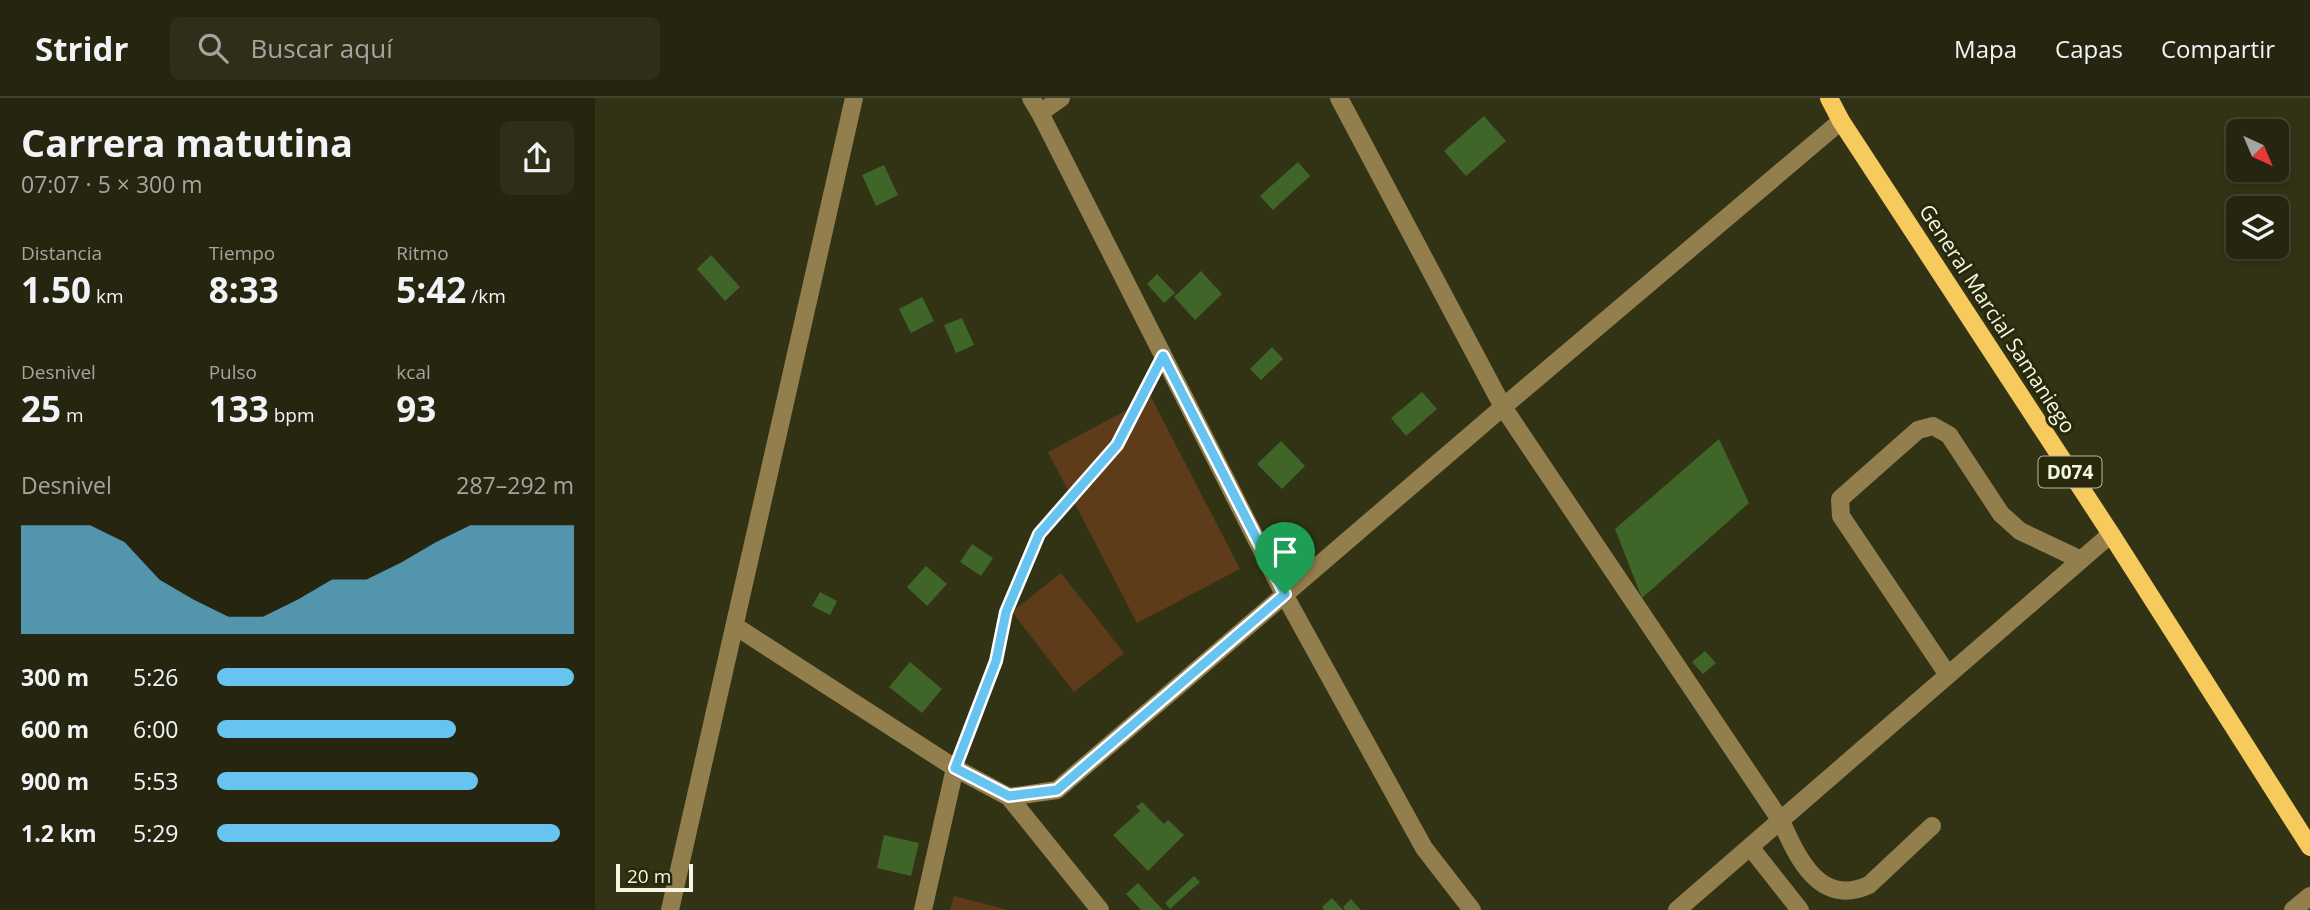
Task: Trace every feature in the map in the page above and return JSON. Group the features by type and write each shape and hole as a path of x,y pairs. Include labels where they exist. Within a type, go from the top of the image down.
{"main road":[{"name":"General Marcial Samaniego","path":"1829,98 1841,121 2111,534 2310,847"}],"street":[{"path":"670,910 854,98"},
{"path":"1061,98 1035,106 1285,594 1423,848 1472,910"},
{"path":"1339,98 1503,407 1781,821 1796,856 1823,884 1833,890 1856,891 1869,885 1932,826"},
{"path":"1009,796 1057,790 1841,121"},
{"path":"1948,676 1841,516 1840,499 1889,454 1918,429 1933,426 1949,435 2001,514 2020,531 2081,560"},
{"path":"1677,910 2111,534"},
{"path":"735,626 955,768 1009,796 1096,908"},
{"path":"923,910 955,768"},
{"path":"1751,848 1800,910"},
{"path":"2293,910 2310,896"}],"path":[{"path":"955,768 996,661 1006,612 1039,534 1117,445 1163,356"}],"shaded area":[{"path":"1151,397 1240,569 1137,623 1048,452"},
{"path":"1061,573 1124,653 1074,692 1012,612"},
{"path":"954,896 1008,910 950,910"}],"building":[{"path":"1484,116 1506,141 1466,176 1444,151"},
{"path":"1298,162 1310,176 1273,210 1260,196"},
{"path":"884,165 898,195 876,206 862,175"},
{"path":"711,255 740,287 725,301 697,269"},
{"path":"1201,271 1222,294 1195,320 1174,297"},
{"path":"1157,274 1175,293 1164,303 1147,284"},
{"path":"922,297 934,321 911,333 899,309"},
{"path":"962,318 974,345 956,353 944,325"},
{"path":"1272,347 1283,359 1261,380 1250,369"},
{"path":"1422,392 1437,409 1406,436 1391,418"},
{"path":"1719,439 1749,503 1642,598 1615,529"},
{"path":"1281,441 1305,466 1282,489 1257,464"},
{"path":"972,544 993,558 981,576 960,562"},
{"path":"926,566 947,584 927,606 907,587"},
{"path":"820,592 837,601 830,615 812,606"},
{"path":"1705,651 1716,663 1703,674 1692,662"},
{"path":"910,662 942,689 922,713 889,687"},
{"path":"1142,802 1164,824 1168,820 1184,835 1148,871 1113,835 1140,811 1136,807"},
{"path":"884,835 919,843 911,876 877,868"},
{"path":"1194,876 1200,882 1170,909 1165,903"},
{"path":"1138,883 1163,910 1141,910 1126,894"},
{"path":"1332,898 1343,910 1324,910 1322,907"},
{"path":"1351,899 1361,910 1345,910 1343,907"}],"route":[{"path":"1163,356 1285,594 1057,790 1009,796 955,768 996,661 1006,612 1039,534 1117,445 1163,356"}]}
